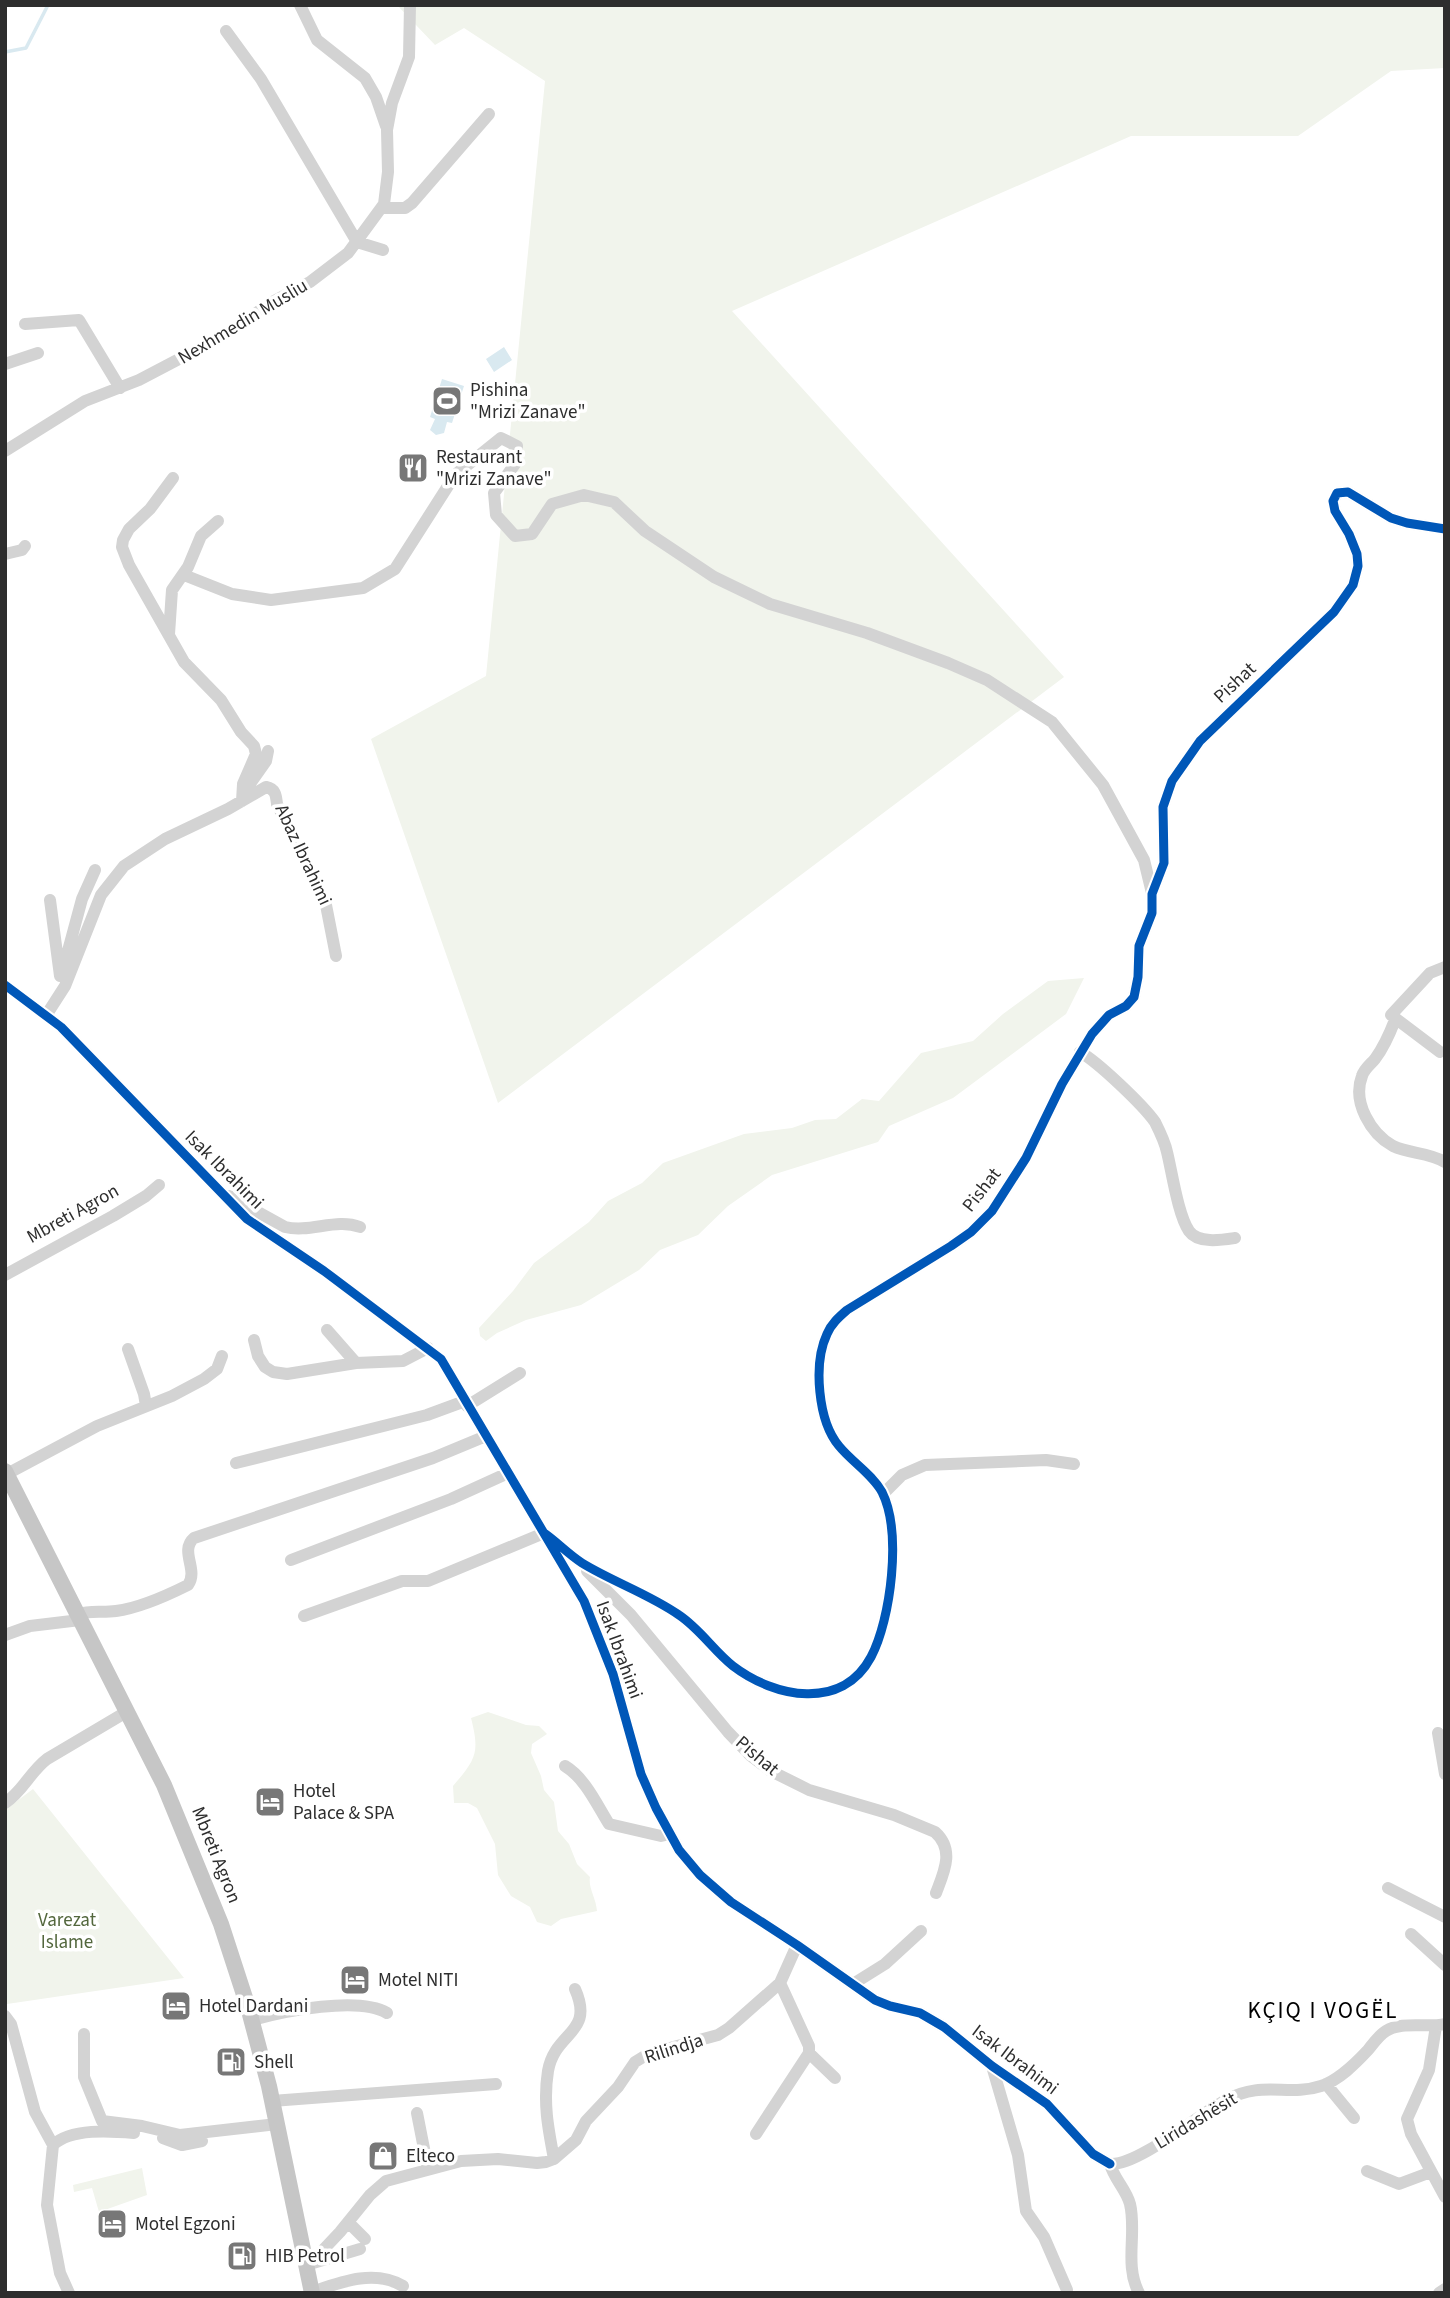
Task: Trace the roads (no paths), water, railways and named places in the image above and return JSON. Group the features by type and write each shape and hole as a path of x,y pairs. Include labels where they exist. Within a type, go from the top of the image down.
{"main road":[{"name":"Mbreti Agron","path":"6,1474 10,1494 128,1711 202,1872 229,1945 252,2020 309,2265 312,2293"}],"street":[{"path":"300,5 317,40 365,78 376,97 387,130"},
{"path":"387,130 392,103 409,57 410,5"},
{"path":"226,31 261,79 357,242 383,250"},
{"path":"382,208 405,208 412,203 489,114"},
{"name":"Nexhmedin Musliu","path":"5,451 85,401 173,364 310,282 348,253 382,208 388,172 387,130"},
{"path":"25,324 79,320 120,388"},
{"path":"5,364 38,353"},
{"path":"184,575 232,594 271,600 363,588 396,569 455,475 501,438 517,446 515,464 494,493 496,515 515,537 532,534 552,504 584,495 614,502 646,531 714,577 769,604 867,633 948,663 987,680 1052,722 1103,785 1144,860 1152,894"},
{"path":"173,478 150,509 124,536 122,547 169,638 191,671 221,700 256,750 243,784 242,801"},
{"name":"Pishat","path":"580,1562 678,1615 719,1654 754,1679 794,1693 820,1694 843,1687 863,1669 876,1644 886,1612 891,1543 888,1508 883,1494 838,1445 826,1425 820,1372 825,1337 847,1310 951,1246 971,1232 992,1211 1026,1158 1080,1052 1100,1023 1126,1006 1134,997 1139,946 1152,913 1152,894 1164,863 1163,807 1179,768 1212,728 1334,612 1353,585 1358,566 1357,554 1335,511 1333,501 1337,493 1348,492 1378,511 1407,523 1445,529"},
{"path":"169,638 172,590 184,575 201,536 218,521"},
{"path":"5,554 22,550 25,546"},
{"path":"242,801 266,761 268,751"},
{"name":"Abaz Ibrahimi","path":"47,1014 60,993 101,895 124,866 165,839 266,788 274,791 277,804 326,905 336,957"},
{"path":"60,977 82,899 95,870"},
{"path":"50,900 60,993"},
{"path":"1440,1052 1391,1015 1423,981 1436,970 1445,967"},
{"name":"Isak Ibrahimi","path":"5,985 47,1014 247,1219 324,1271 441,1359 575,1584 595,1625 613,1674 641,1774 670,1834 686,1860 712,1886 754,1918 875,2000 920,2013 933,2020 1047,2104 1093,2154 1110,2164"},
{"path":"1395,1020 1382,1049 1362,1076 1360,1087 1367,1119 1377,1135 1391,1145 1428,1153 1445,1162"},
{"path":"1080,1052 1109,1075 1155,1124 1167,1150 1189,1231 1200,1239 1235,1238"},
{"name":"Mbreti Agron","path":"5,1275 113,1216 159,1185"},
{"name":"Isak Ibrahimi","path":"214,1187 294,1230 347,1224 360,1227"},
{"path":"327,1331 356,1363"},
{"path":"254,1340 261,1363 268,1369 277,1373 294,1374 356,1363 403,1361 428,1348"},
{"path":"128,1349 146,1406"},
{"name":"Mbreti Agron","path":"6,1474 97,1426 172,1396 212,1375 222,1356"},
{"path":"236,1463 466,1404 520,1373"},
{"path":"5,1635 30,1626 79,1617 88,1611 114,1612 128,1609 188,1585 193,1577 188,1543 194,1538 433,1458 486,1436"},
{"path":"883,1494 902,1475 925,1465 1046,1460 1074,1464"},
{"path":"291,1560 451,1499 508,1473"},
{"path":"304,1615 402,1581 428,1581 544,1534"},
{"name":"Pishat","path":"544,1534 580,1562 631,1615 751,1756 771,1771 809,1790 894,1815 940,1836 947,1860 936,1893"},
{"path":"5,1803 18,1794 37,1767 47,1759 128,1711"},
{"path":"1438,1732 1445,1774"},
{"path":"565,1766 584,1784 609,1824 662,1836 670,1834"},
{"path":"1388,1888 1445,1917"},
{"path":"853,1984 885,1964 921,1931"},
{"path":"1411,1934 1445,1965"},
{"name":"Rilindja","path":"554,2158 570,2146 586,2121 641,2057 718,2035 780,1983 797,1945"},
{"path":"756,2134 809,2053 809,2046 780,1983"},
{"path":"309,2265 379,2186 387,2181 478,2159 537,2163 554,2158 546,2118 549,2069 557,2047 580,2020 581,2006 575,1989"},
{"path":"252,2020 302,2010 360,2004 387,2013"},
{"path":"5,2016 11,2024 35,2112 53,2145 47,2205 60,2273 69,2293"},
{"path":"1440,2025 1429,2070 1406,2119 1411,2134 1445,2197"},
{"name":"Liridashësit","path":"1110,2164 1125,2162 1225,2100 1253,2089 1307,2089 1326,2084 1351,2067 1386,2031 1400,2027 1440,2025"},
{"path":"83,2034 84,2077 102,2121 142,2126 180,2135 278,2129"},
{"path":"809,2053 835,2078"},
{"name":"Isak Ibrahimi","path":"992,2066 1018,2155 1026,2211 1044,2237 1067,2290"},
{"path":"272,2101 496,2084"},
{"path":"1326,2084 1354,2118"},
{"path":"417,2113 428,2169"},
{"path":"53,2145 91,2131 144,2134 182,2145 278,2129"},
{"path":"1110,2164 1112,2173 1130,2204 1131,2258 1139,2293"},
{"path":"1367,2171 1399,2184 1431,2172"},
{"path":"309,2265 363,2244 348,2222"},
{"name":"Mbreti Agron","path":"312,2293 332,2285 371,2277 384,2277 402,2286"},
{"path":"1439,2293 1445,2289"}],"waterway":[{"path":"5,52 26,48 48,5"}],"place":[{"name":"Pishina \"Mrizi Zanave\"","path":"447,401"},
{"name":"Restaurant \"Mrizi Zanave\"","path":"413,468"},
{"name":"Hotel Palace & SPA","path":"270,1802"},
{"name":"Motel NITI","path":"355,1980"},
{"name":"Hotel Dardani","path":"176,2006"},
{"name":"Shell","path":"231,2062"},
{"name":"Elteco","path":"383,2156"},
{"name":"Motel Egzoni","path":"112,2224"},
{"name":"HIB Petrol","path":"242,2256"}],"district":[{"name":"KÇIQ I VOGËL","path":"1323,2010"}],"park label":[{"name":"Varezat Islame","path":"67,1931"}]}
